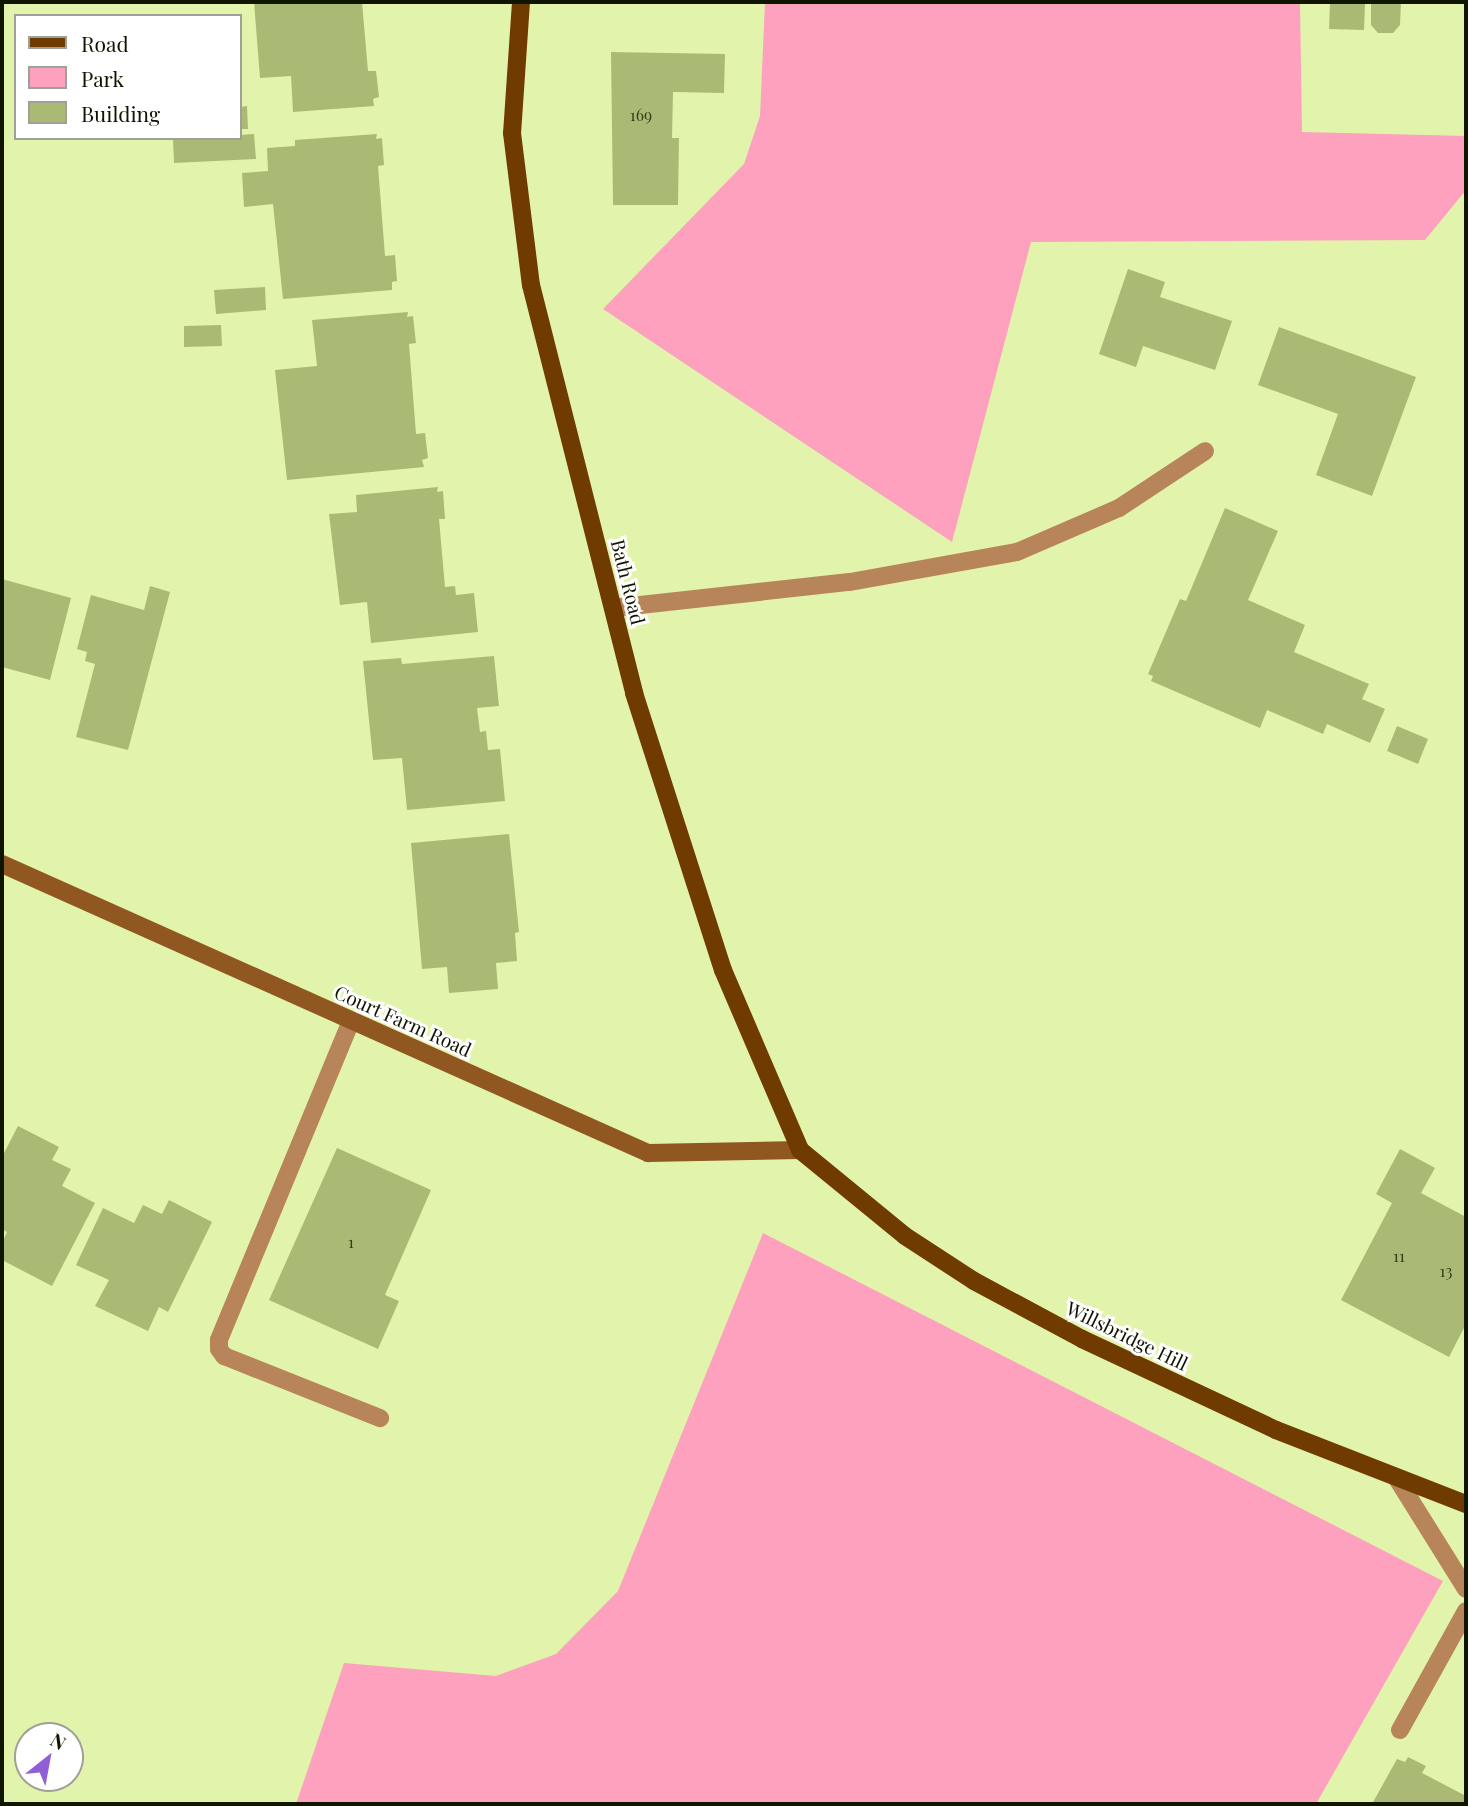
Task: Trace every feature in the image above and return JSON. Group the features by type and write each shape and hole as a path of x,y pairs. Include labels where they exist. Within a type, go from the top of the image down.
{"main road":[{"name":"Bath Road","path":"521,2 512,133 531,285 634,693 723,970 800,1150"},
{"name":"Willsbridge Hill","path":"800,1150 905,1236 974,1281 1082,1339 1276,1430 1466,1504"}],"street":[{"name":"Court Farm Road","path":"2,864 648,1153 800,1150"}],"lane":[{"path":"613,608 850,582 1017,552 1119,508 1205,451"},
{"path":"351,1021 219,1340 219,1349 224,1356 380,1419"},
{"path":"1396,1478 1466,1588"},
{"path":"1400,1730 1466,1611"}],"green space":[{"path":"765,2 1300,2 1302,132 1466,136 1466,190 1425,240 1031,242 952,542 603,309 744,164 760,116"},
{"path":"763,1233 1443,1581 1316,1804 296,1804 344,1663 496,1676 556,1654 618,1591"}],"building":[{"path":"254,2 362,2 368,71 376,71 379,97 373,99 374,106 293,112 291,76 260,78"},
{"path":"1330,2 1401,2 1400,25 1393,33 1378,33 1371,25 1371,4 1365,4 1364,30 1329,29"},
{"path":"611,52 725,54 724,93 673,92 672,138 679,138 678,205 613,205"},
{"path":"247,106 248,129 242,129 242,107"},
{"path":"254,134 256,159 174,163 173,140 242,140 242,135"},
{"path":"377,134 376,139 382,138 384,165 378,166 385,256 395,255 397,281 392,282 392,290 283,299 273,204 244,207 242,173 268,171 267,148 295,146 295,140"},
{"path":"1128,269 1165,282 1160,297 1232,321 1215,370 1143,346 1136,367 1099,354"},
{"path":"265,287 266,310 216,314 214,290"},
{"path":"408,312 407,317 413,316 416,343 409,344 416,434 425,433 428,458 422,460 424,467 287,480 275,370 317,366 312,320"},
{"path":"221,325 222,346 184,347 184,326"},
{"path":"1279,327 1416,377 1372,496 1316,475 1338,414 1258,385"},
{"path":"438,487 437,492 443,491 445,519 439,519 445,587 455,586 456,595 474,593 478,632 371,643 367,602 340,605 329,514 357,512 356,495"},
{"path":"1225,508 1278,531 1248,600 1305,625 1294,652 1369,684 1362,699 1385,709 1370,743 1327,724 1323,734 1267,710 1260,728 1151,681 1153,676 1148,674 1180,599 1186,601"},
{"path":"2,579 71,598 50,680 2,667"},
{"path":"150,586 170,592 128,750 76,737 95,664 85,661 87,652 77,649 91,595 144,610"},
{"path":"494,656 499,706 477,708 480,732 486,731 488,750 500,749 505,801 407,810 402,758 373,760 363,661 401,658 402,664"},
{"path":"1397,726 1428,739 1418,764 1387,751"},
{"path":"509,834 519,932 515,933 517,961 496,963 498,989 449,993 447,967 422,969 411,843"},
{"path":"18,1126 59,1147 52,1160 71,1169 62,1186 95,1203 52,1286 2,1260 2,1243 7,1232 2,1229 2,1157"},
{"path":"337,1148 431,1190 385,1295 399,1301 378,1349 269,1300"},
{"path":"1400,1149 1435,1168 1421,1193 1466,1217 1466,1324 1449,1357 1341,1300 1392,1203 1376,1194"},
{"path":"169,1200 212,1222 168,1312 159,1307 148,1331 95,1306 109,1280 76,1265 103,1208 134,1223 143,1205 162,1214"},
{"path":"1408,1757 1426,1766 1422,1773 1466,1796 1466,1804 1372,1804 1397,1759 1405,1762"}]}
